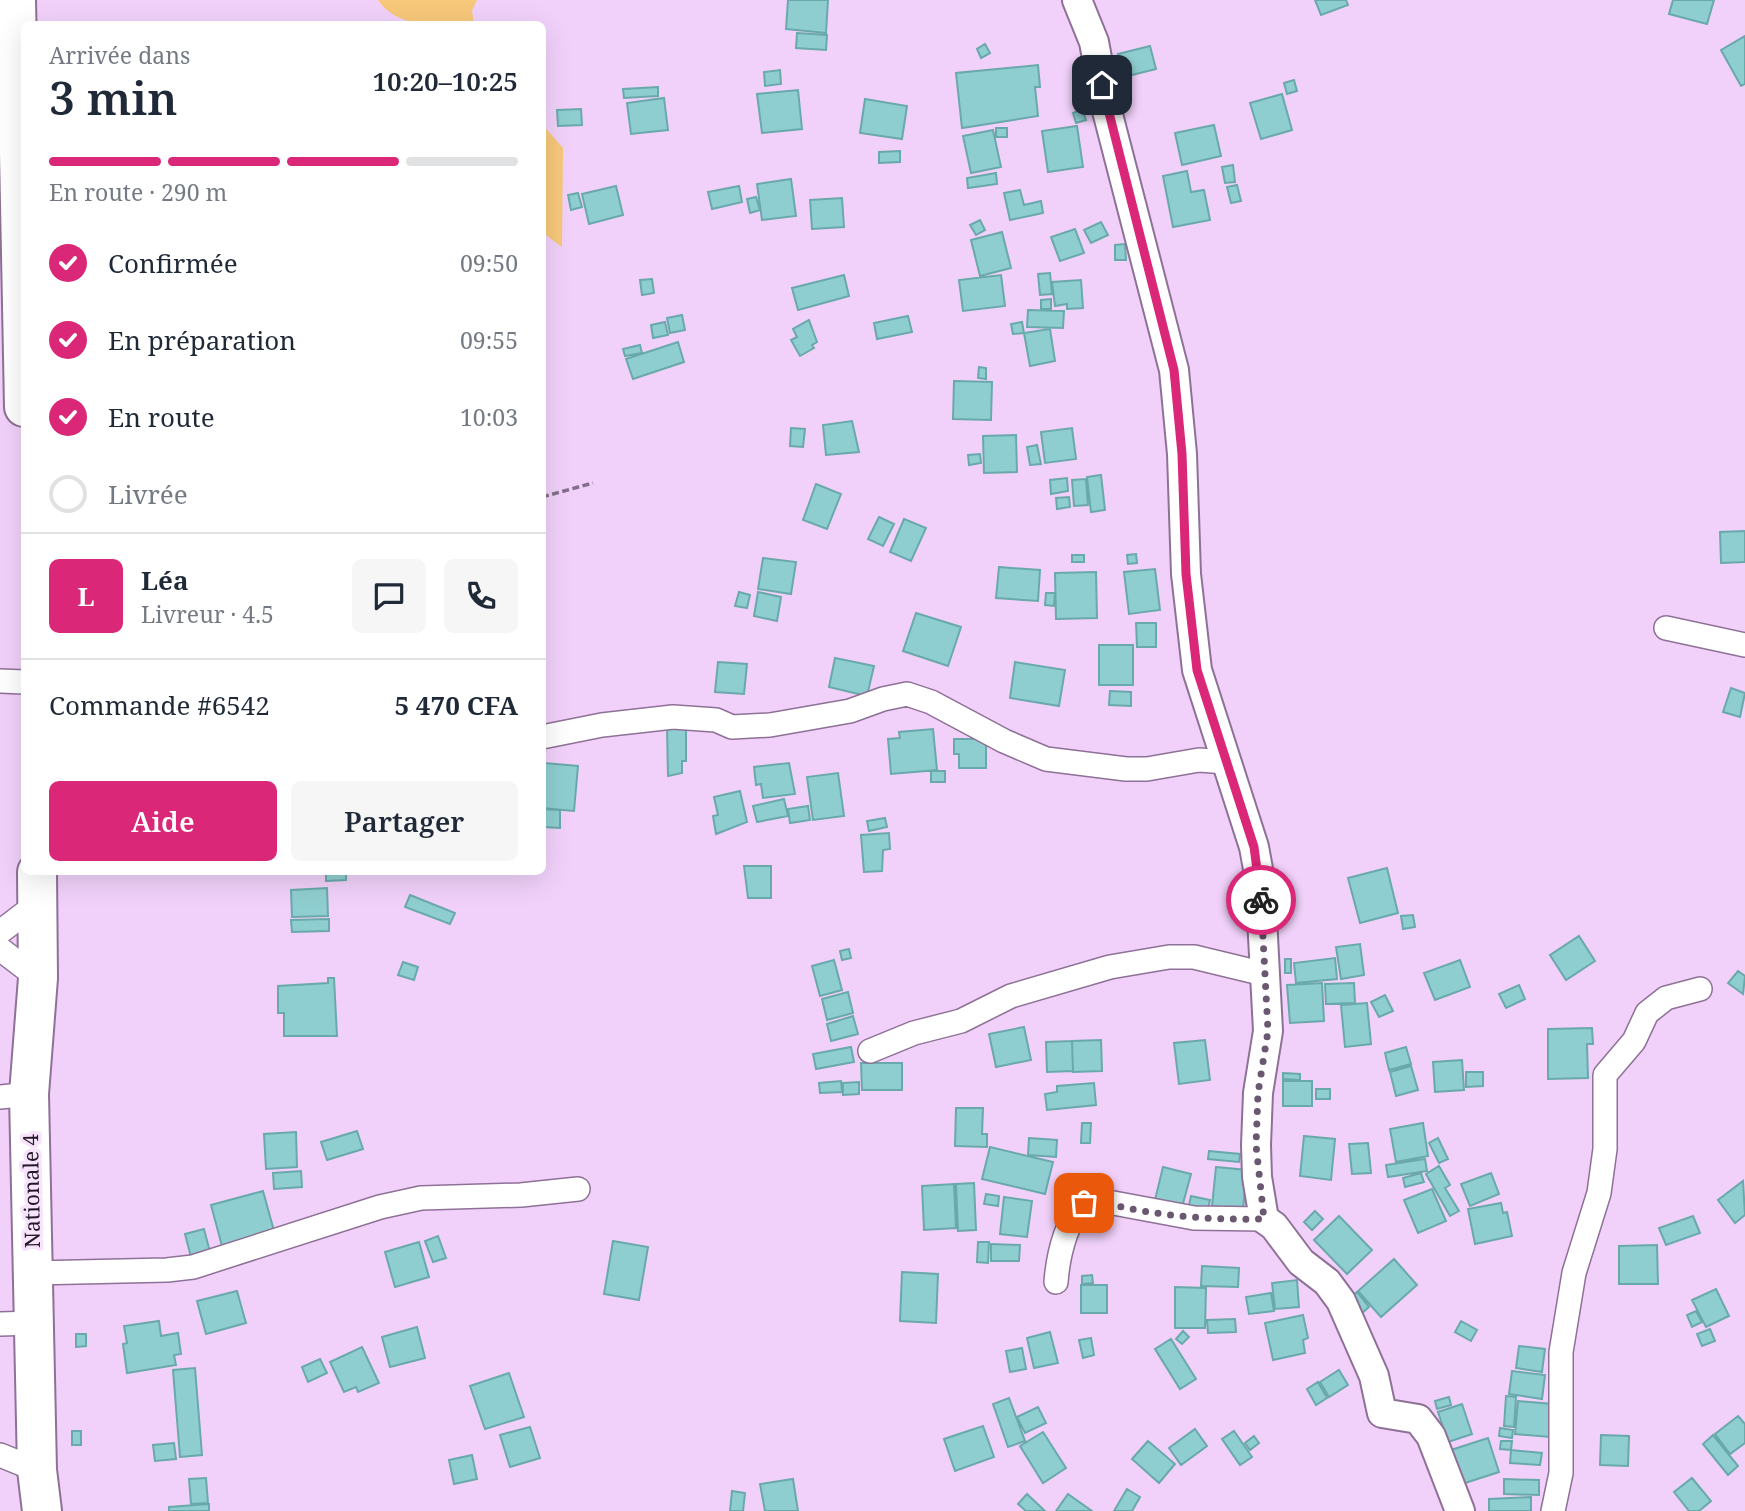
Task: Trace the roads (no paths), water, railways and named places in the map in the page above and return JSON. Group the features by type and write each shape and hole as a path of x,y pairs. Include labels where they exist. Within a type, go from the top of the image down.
{"highway":[{"path":"16,0 9,152 21,356"},
{"name":"Nationale 4","path":"38,887 38,978 15,1095 33,1273 17,1323 42,1511"}],"street":[{"path":"1077,0 1094,42 1106,107 1174,370 1182,454 1191,629 1197,670 1254,847 1260,880 1268,1031 1258,1093 1256,1145 1264,1219"},
{"path":"1665,628 1745,646"},
{"path":"0,681 21,682"},
{"path":"546,736 602,725 673,718 706,718 732,727 770,725 850,711 907,694 931,702 1004,741 1046,759 1126,769 1147,769 1199,760 1226,762"},
{"path":"0,932 38,887"},
{"path":"0,948 38,978"},
{"path":"870,1051 914,1033 961,1021 1012,996 1110,967 1169,957 1194,957 1256,972 1267,978"},
{"path":"1553,1511 1561,1473 1561,1352 1574,1273 1599,1193 1605,1149 1605,1075 1634,1041 1647,1013 1665,998 1700,989"},
{"path":"33,1273 193,1267 380,1207 421,1198 521,1195 578,1189"},
{"path":"1056,1282 1057,1267 1072,1218 1084,1203 1092,1199 1194,1218 1264,1219 1274,1226 1301,1262 1327,1282 1341,1301 1374,1376 1382,1413 1418,1419 1431,1436 1460,1511"},
{"path":"0,1455 37,1470"}]}
